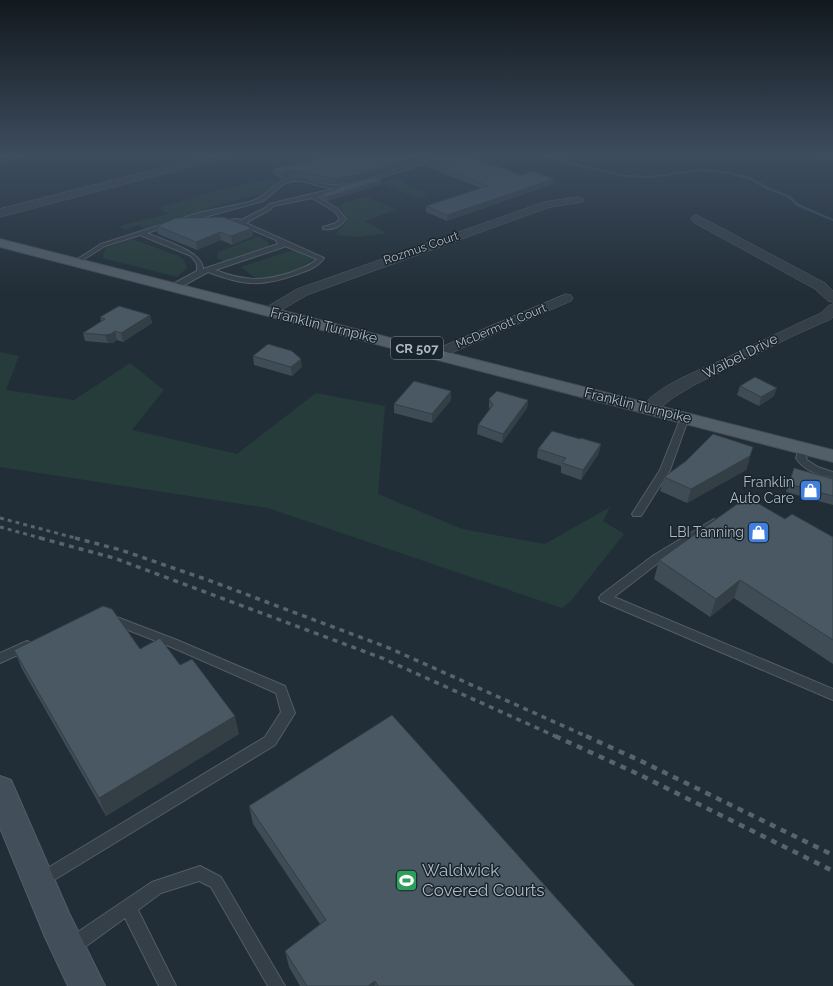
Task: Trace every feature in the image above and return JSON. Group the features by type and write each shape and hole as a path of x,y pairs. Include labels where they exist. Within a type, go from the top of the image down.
{"main road":[{"name":"Franklin Turnpike","path":"0,243 174,286 833,456"}],"street":[{"path":"0,213 46,201"},
{"name":"Rozmus Court","path":"270,311 302,292 347,275 548,204 570,201"},
{"path":"697,219 820,286 833,298"},
{"name":"McDermott Court","path":"437,354 566,298"},
{"name":"Waibel Drive","path":"649,408 660,398 684,384 758,346 826,316 833,308"},
{"path":"0,790 63,936 87,986"}],"lane":[{"path":"76,262 103,245 197,215 255,201"},
{"path":"266,201 271,205"},
{"path":"241,223 269,208 271,205 290,201"},
{"path":"322,201 336,210 343,219 342,222 336,226 325,228"},
{"path":"140,233 193,255 204,270 247,282 258,283 273,280 301,270 318,262 321,258 233,220 214,222"},
{"path":"176,222 204,222"},
{"path":"174,286 204,270 238,262 279,247 282,245 281,242"},
{"path":"637,514 665,470 685,417"},
{"path":"804,449 801,458 803,462 818,471 833,475"},
{"path":"725,515 669,550 605,598 833,695"},
{"path":"39,881 270,741 288,712 281,690 173,643 96,613"},
{"path":"0,658 34,642"},
{"path":"63,936 128,907 158,887 200,873 216,882 277,986"},
{"path":"128,907 168,986"}],"green space":[{"path":"182,201 235,201 145,229 139,225 125,230 119,226 168,214 159,208"},
{"path":"351,201 377,201 396,210 365,221 386,233 360,237 335,235 347,221 341,208 336,206"},
{"path":"259,236 269,243 268,248 236,260 229,261 217,258 218,252"},
{"path":"132,239 179,256 184,260 187,268 177,277 103,258 105,248"},
{"path":"293,250 314,258 297,269 265,279 254,277 241,267"},
{"path":"0,352 19,356 6,390 74,400 130,363 164,390 132,430 237,454 316,393 385,406 378,494 462,529 545,544 610,507 603,521 624,534 570,602 562,608 268,508 0,467"}],"building":[{"path":"441,201 489,201 447,215 426,206"},
{"path":"223,217 252,228 231,236 220,232 196,242 157,226 176,218"},
{"path":"119,306 150,315 121,333 115,331 111,334 105,335 83,333 105,319 100,317"},
{"path":"268,344 292,351 301,359 291,367 253,356"},
{"path":"755,377 777,388 761,397 740,386"},
{"path":"414,381 451,391 432,414 394,404"},
{"path":"497,391 528,400 503,434 478,425 493,405 489,399"},
{"path":"552,431 601,444 583,470 562,463 566,458 538,449"},
{"path":"713,434 753,447 750,456 691,489 664,477 686,461"},
{"path":"794,468 833,479 833,496 789,484"},
{"path":"747,497 785,519 792,514 833,537 833,640 740,580 716,599 659,560"},
{"path":"103,606 112,609 140,649 160,638 180,665 192,659 235,716 99,798 14,650"},
{"name":"Waldwick Covered Courts","path":"392,715 635,986 378,986 375,981 368,986 307,986 285,951 326,920 249,806"}],"waterway":[{"path":"794,201 798,205 833,220"}],"railway":[{"path":"0,518 79,539"},
{"path":"0,527 44,539"},
{"path":"40,538 114,558 382,658 557,737"},
{"path":"75,538 121,550 208,580 389,648 588,737"},
{"path":"555,736 638,774 833,871"},
{"path":"586,736 643,762 833,855"}],"place":[{"name":"Franklin Auto Care","path":"810,490"},
{"name":"LBI Tanning","path":"759,532"},
{"name":"Waldwick Covered Courts","path":"406,880"}]}
